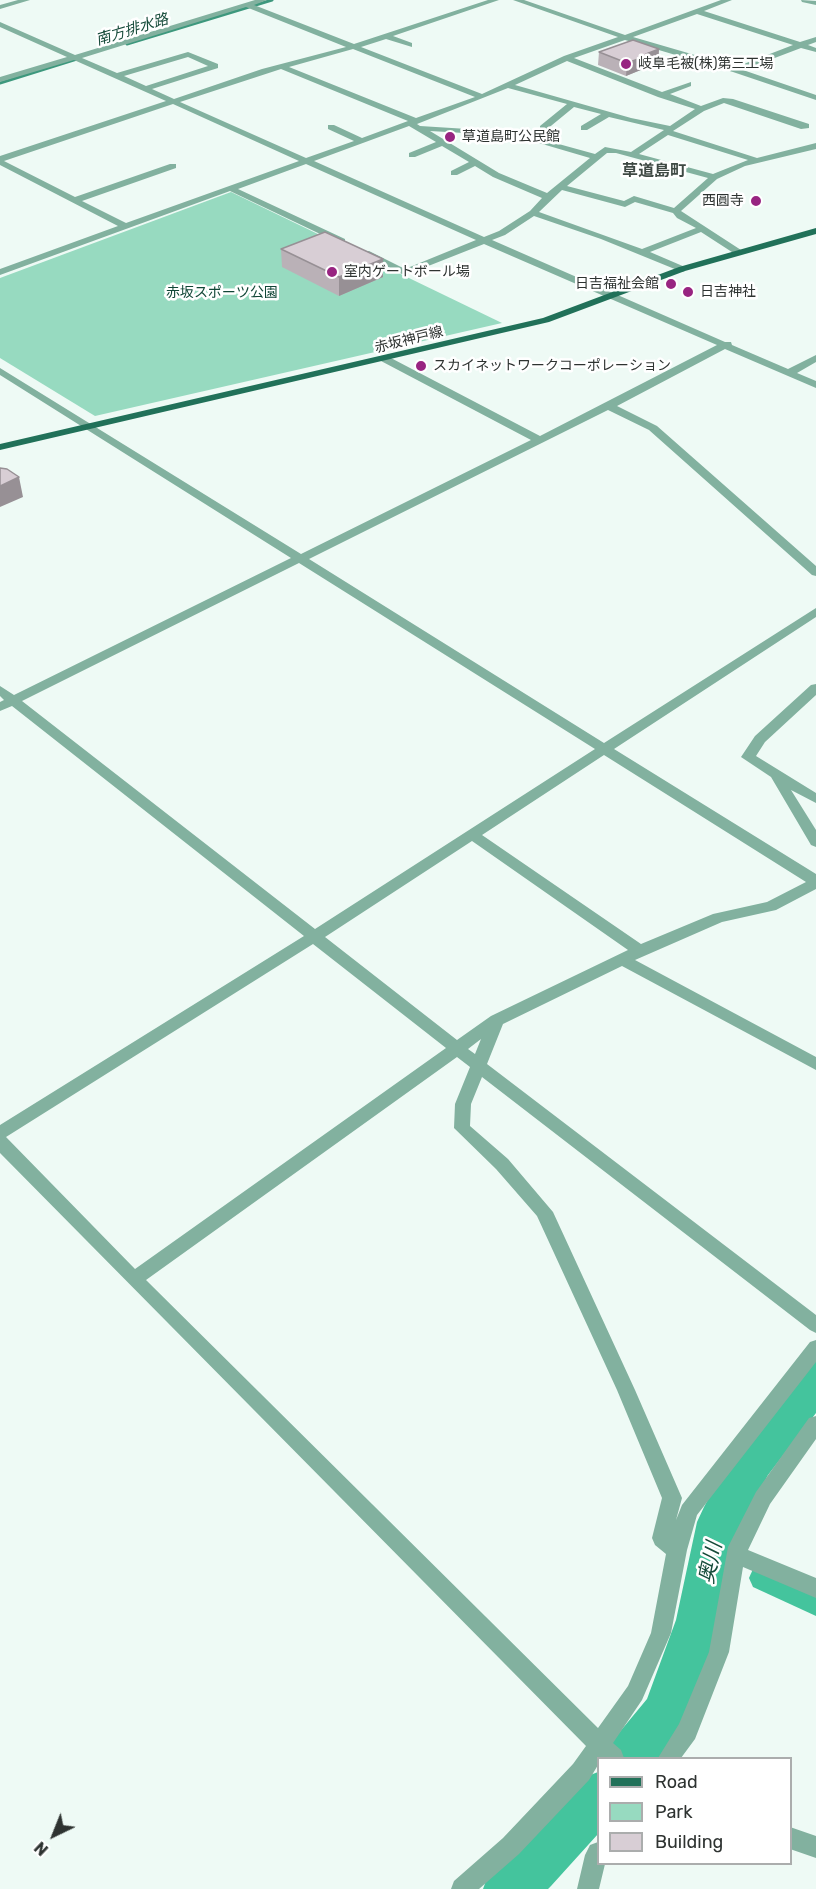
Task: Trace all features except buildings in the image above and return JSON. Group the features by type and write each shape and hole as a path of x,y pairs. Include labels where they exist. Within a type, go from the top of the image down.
{"main road":[{"name":"赤坂神戸線","path":"0,447 546,320 682,268 816,231"}],"street":[{"path":"0,7 26,0"},
{"path":"234,0 482,97"},
{"path":"0,80 263,0"},
{"path":"0,160 174,101 353,47 495,0"},
{"path":"517,0 816,98"},
{"path":"0,272 415,124 482,97 567,58 728,0"},
{"path":"805,0 816,3"},
{"path":"696,12 816,50"},
{"path":"413,15 430,21"},
{"path":"0,24 483,240 816,385"},
{"path":"386,36 409,45"},
{"path":"736,70 816,39"},
{"path":"117,76 188,54 215,66 145,88"},
{"path":"567,58 701,109"},
{"path":"282,67 415,124 475,163 548,197"},
{"path":"661,95 688,84"},
{"path":"507,85 670,131 759,160"},
{"path":"633,154 701,109 723,100 733,101 816,130"},
{"path":"543,128 572,104"},
{"path":"584,128 608,114"},
{"path":"806,126 816,122"},
{"path":"415,124 515,134 596,157"},
{"path":"331,127 362,141"},
{"path":"412,155 443,142"},
{"path":"676,211 714,177 742,164 816,146"},
{"path":"805,149 816,154"},
{"path":"232,189 405,272 502,233 533,213 548,197 605,150 633,154 714,177"},
{"path":"0,160 125,226"},
{"path":"454,173 475,163"},
{"path":"75,200 173,166"},
{"path":"562,187 626,204 634,199 676,211 680,216 703,228 708,234 738,252"},
{"path":"533,213 604,237 682,268"},
{"path":"640,253 703,228"},
{"path":"0,707 661,380 726,344"},
{"path":"789,373 816,358"},
{"path":"385,359 540,440"},
{"path":"0,371 606,748 816,882 771,906 718,918 640,951 497,1020 134,1279"},
{"path":"608,406 653,428 816,572"},
{"path":"0,1133 315,936 816,612"},
{"path":"816,688 760,740 748,757 816,799"},
{"path":"0,690 456,1048 480,1064 816,1325"},
{"path":"774,772 816,842"},
{"path":"472,835 640,951"},
{"path":"622,959 816,1064"},
{"path":"497,1020 464,1104 462,1128 502,1164 544,1212 626,1390 672,1498 662,1538 677,1551"},
{"path":"0,1142 606,1752 661,1633 677,1551 689,1511 816,1348"},
{"path":"670,1757 687,1731 719,1652 735,1554 764,1498 816,1424"},
{"path":"735,1554 816,1588"},
{"path":"462,1889 511,1846 581,1772 597,1759"},
{"path":"792,1839 816,1847"},
{"path":"588,1889 597,1854"}],"green space":[{"name":"赤坂スポーツ公園","path":"231,192 502,323 95,416 0,358 0,278"}],"waterway":[{"name":"南方排水路","path":"127,44 272,0"},
{"name":"南方排水路","path":"0,83 80,58"},
{"name":"奥川","path":"632,1757 666,1715 700,1620 720,1522 752,1461 816,1380"},
{"path":"762,1578 816,1603"},
{"name":"奥川","path":"509,1889 533,1868 597,1798"}],"place":[{"name":"岐阜毛被(株)第三工場","path":"626,64"},
{"name":"草道島町公民館","path":"450,137"},
{"name":"西圓寺","path":"756,201"},
{"name":"室内ゲートボール場","path":"332,272"},
{"name":"日吉福祉会館","path":"671,284"},
{"name":"日吉神社","path":"688,292"},
{"name":"スカイネットワークコーポレーション","path":"421,366"}],"district":[{"name":"草道島町","path":"654,171"}]}
